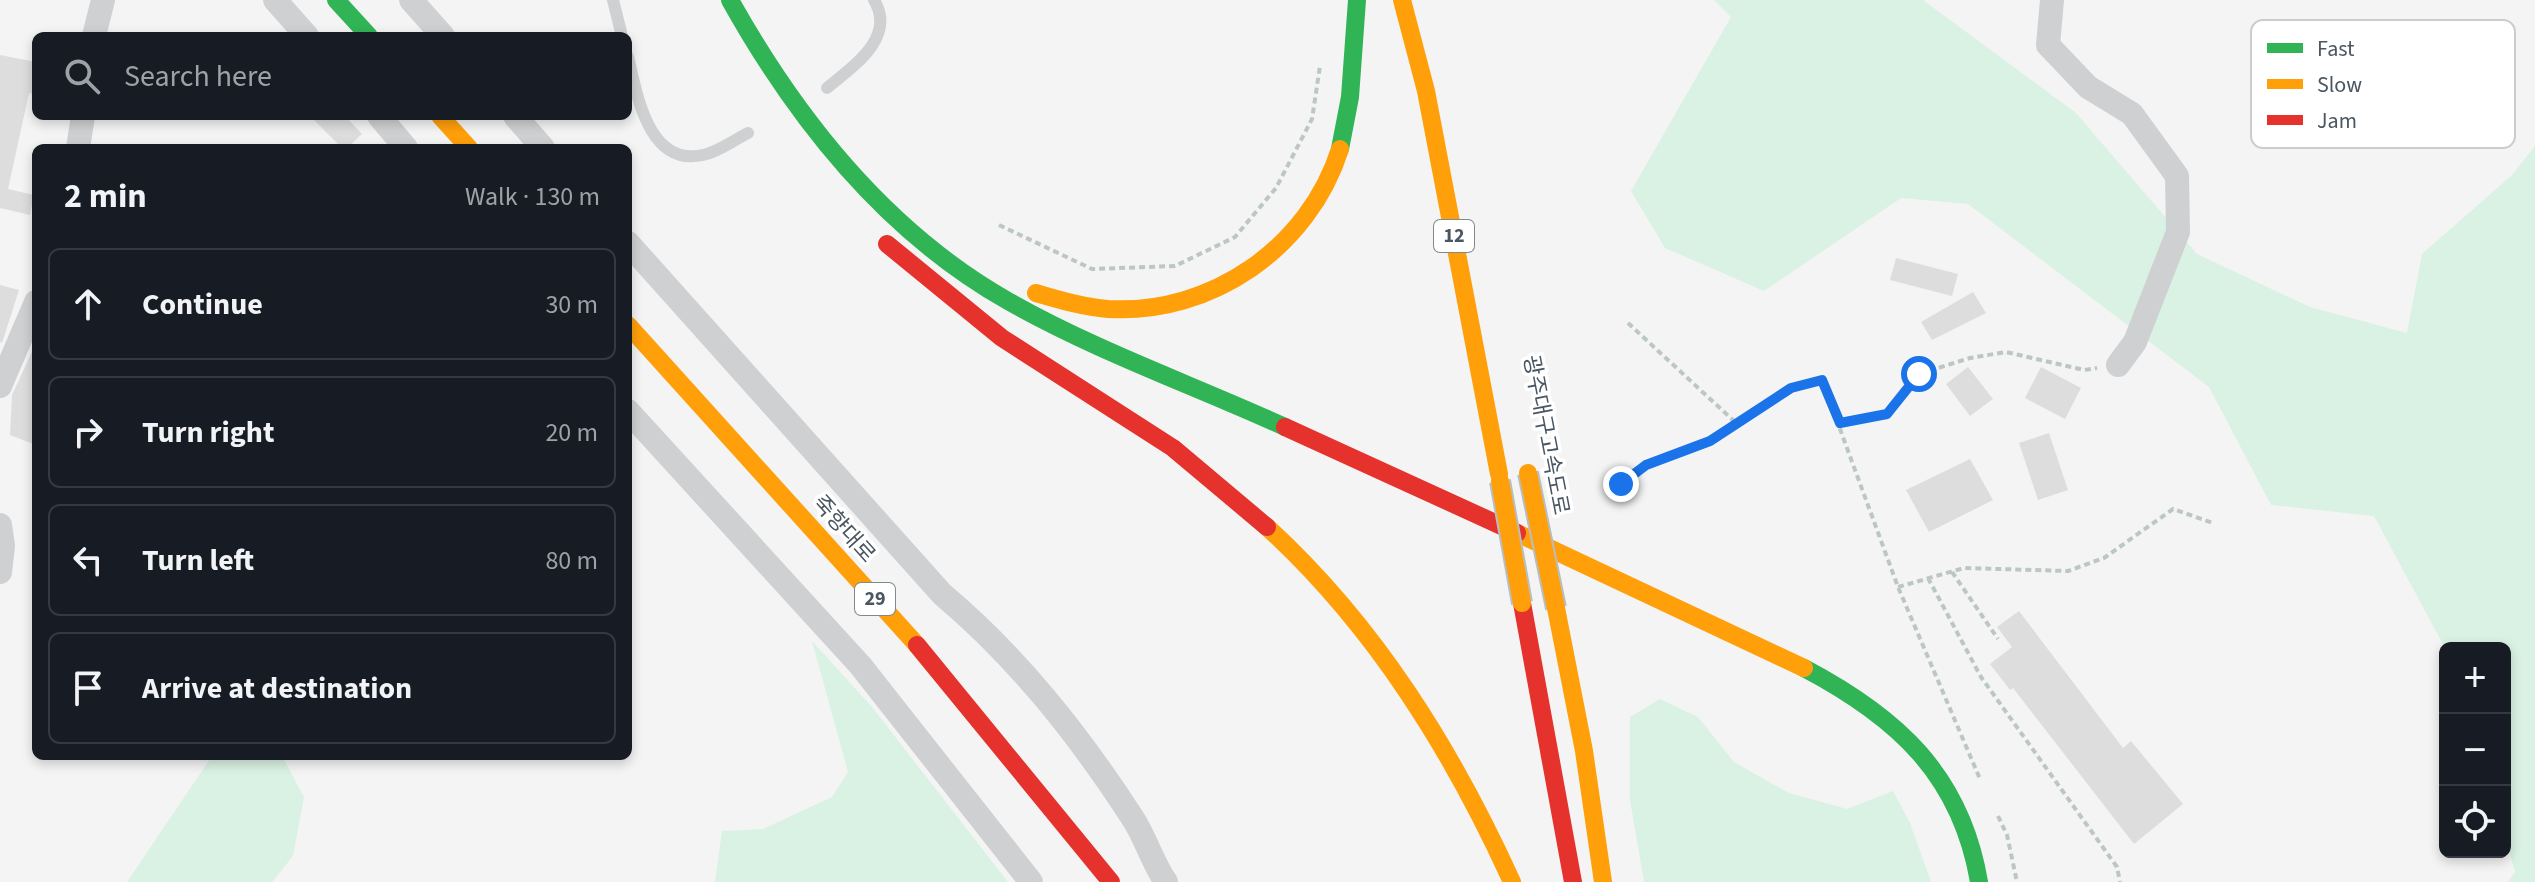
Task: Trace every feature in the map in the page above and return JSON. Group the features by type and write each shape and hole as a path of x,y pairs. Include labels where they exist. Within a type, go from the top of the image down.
{"main road":[{"path":"336,0 365,32"},
{"path":"730,0 761,59 802,119 838,163 909,231 983,285 1056,323 1458,504 1748,641 1875,711 1921,752 1955,801 1974,842 1979,882"},
{"path":"909,231 989,275 1057,301 1117,311 1183,303 1238,280 1286,241 1324,192 1344,135 1354,69 1357,0"},
{"name":"12","path":"1402,0 1426,91 1573,882"},
{"path":"444,120 465,144"},
{"path":"875,233 935,289 1019,350 1109,402 1174,448 1237,499 1311,571 1375,645 1430,726 1467,784 1512,882"},
{"path":"896,251 1048,339 1232,424"},
{"name":"죽향대로","path":"632,329 934,664 1111,882"},
{"name":"광주대구고속도로","path":"1526,465 1584,751 1603,882"},
{"path":"1485,541 1737,655 1816,695 1867,727 1902,761 1935,804 1957,859 1958,882"},
{"path":"1584,751 1621,882"}],"street":[{"path":"95,32 103,0"},
{"path":"275,0 303,32"},
{"path":"411,0 439,32"},
{"path":"2052,0 2048,45 2088,87 2132,114 2177,176 2178,232 2135,342 2118,365"},
{"path":"79,144 82,120"},
{"path":"382,120 403,144"},
{"path":"518,120 540,144"},
{"path":"632,247 942,594 987,632 1060,713 1134,820 1166,882"},
{"path":"0,386 32,311"},
{"path":"632,415 860,665 1031,882"},
{"path":"0,525 3,546 0,572"}],"lane":[{"path":"613,0 621,32"},
{"path":"827,88 861,60 876,41 880,23 874,0"},
{"path":"632,73 640,106 657,139 672,151 704,155 748,133"}],"path":[{"path":"999,225 1092,269 1175,266 1235,237 1276,188 1312,119 1320,63"},
{"path":"1628,323 1735,422"},
{"path":"1840,423 1887,414 1919,374 1970,358 2006,352 2084,370 2118,365"},
{"path":"1621,484 1646,465 1710,441 1791,388 1822,380 1898,587 1943,698 1981,780"},
{"path":"1898,587 1964,568 2068,571 2104,558 2173,509 2213,523"},
{"path":"1952,572 1998,639"},
{"path":"1928,578 1981,677 2117,867 2120,882"},
{"path":"1994,808 2007,835 2017,882"}],"green space":[{"path":"1714,0 1923,0 2076,113 2197,254 2310,307 2407,333 2422,254 2511,176 2535,146 2535,882 2508,882 2515,872 2511,858 2511,642 2442,642 2374,516 2271,505 2209,387 1968,204 1901,198 1764,291 1665,248 1631,191 1731,17"},
{"path":"812,641 872,707 1008,882 715,882 722,831 763,829 832,797 848,772"},
{"path":"1660,699 1698,717 1734,762 1789,793 1847,809 1893,791 1910,823 1931,882 1644,882 1630,800 1630,717"},
{"path":"209,760 284,760 304,797 293,856 272,882 127,882"}],"building":[{"path":"0,55 32,61 32,94 29,93 8,189 32,195 32,205 30,215 0,208"},
{"path":"314,120 349,120 362,134 351,144 338,144"},
{"path":"1896,258 1958,274 1952,296 1890,280"},
{"path":"0,285 19,290 2,343 0,342"},
{"path":"1973,292 1986,313 1932,340 1921,322"},
{"path":"32,352 32,443 10,435 12,395"},
{"path":"1968,367 1993,399 1970,416 1946,384"},
{"path":"2041,367 2081,388 2065,419 2025,398"},
{"path":"2049,433 2068,490 2038,500 2019,443"},
{"path":"1970,459 1993,500 1929,532 1906,490"},
{"path":"2019,611 2123,748 2131,741 2183,804 2134,844 2013,688 2010,690 1990,664 2012,647 1997,627"}],"traffic: fast":[{"path":"336,0 365,32"},
{"path":"730,0 756,45 815,130 848,170 923,242 964,273 1041,319 1285,427"},
{"path":"1340,149 1350,97 1357,0"},
{"path":"1804,668 1868,707 1920,753 1957,810 1970,844 1979,882"}],"traffic: slow":[{"path":"1402,0 1426,91 1499,474"},
{"path":"444,120 465,144"},
{"path":"1036,293 1099,308 1147,308 1184,300 1219,287 1251,268 1280,244 1305,216 1325,184 1340,149"},
{"path":"632,329 917,645"},
{"path":"1528,473 1556,608"},
{"path":"1500,481 1522,603"},
{"path":"1267,527 1342,606 1408,692 1464,785 1512,882"},
{"path":"1517,533 1804,668"},
{"path":"1556,608 1584,751 1603,882"}],"traffic: jam":[{"path":"887,244 1002,338 1173,448 1267,527"},
{"path":"1285,427 1517,533"},
{"path":"1522,603 1573,882"},
{"path":"917,645 1111,882"}],"route":[{"path":"1621,484 1646,465 1710,441 1791,388 1822,380 1840,423 1887,414 1919,374"}]}
